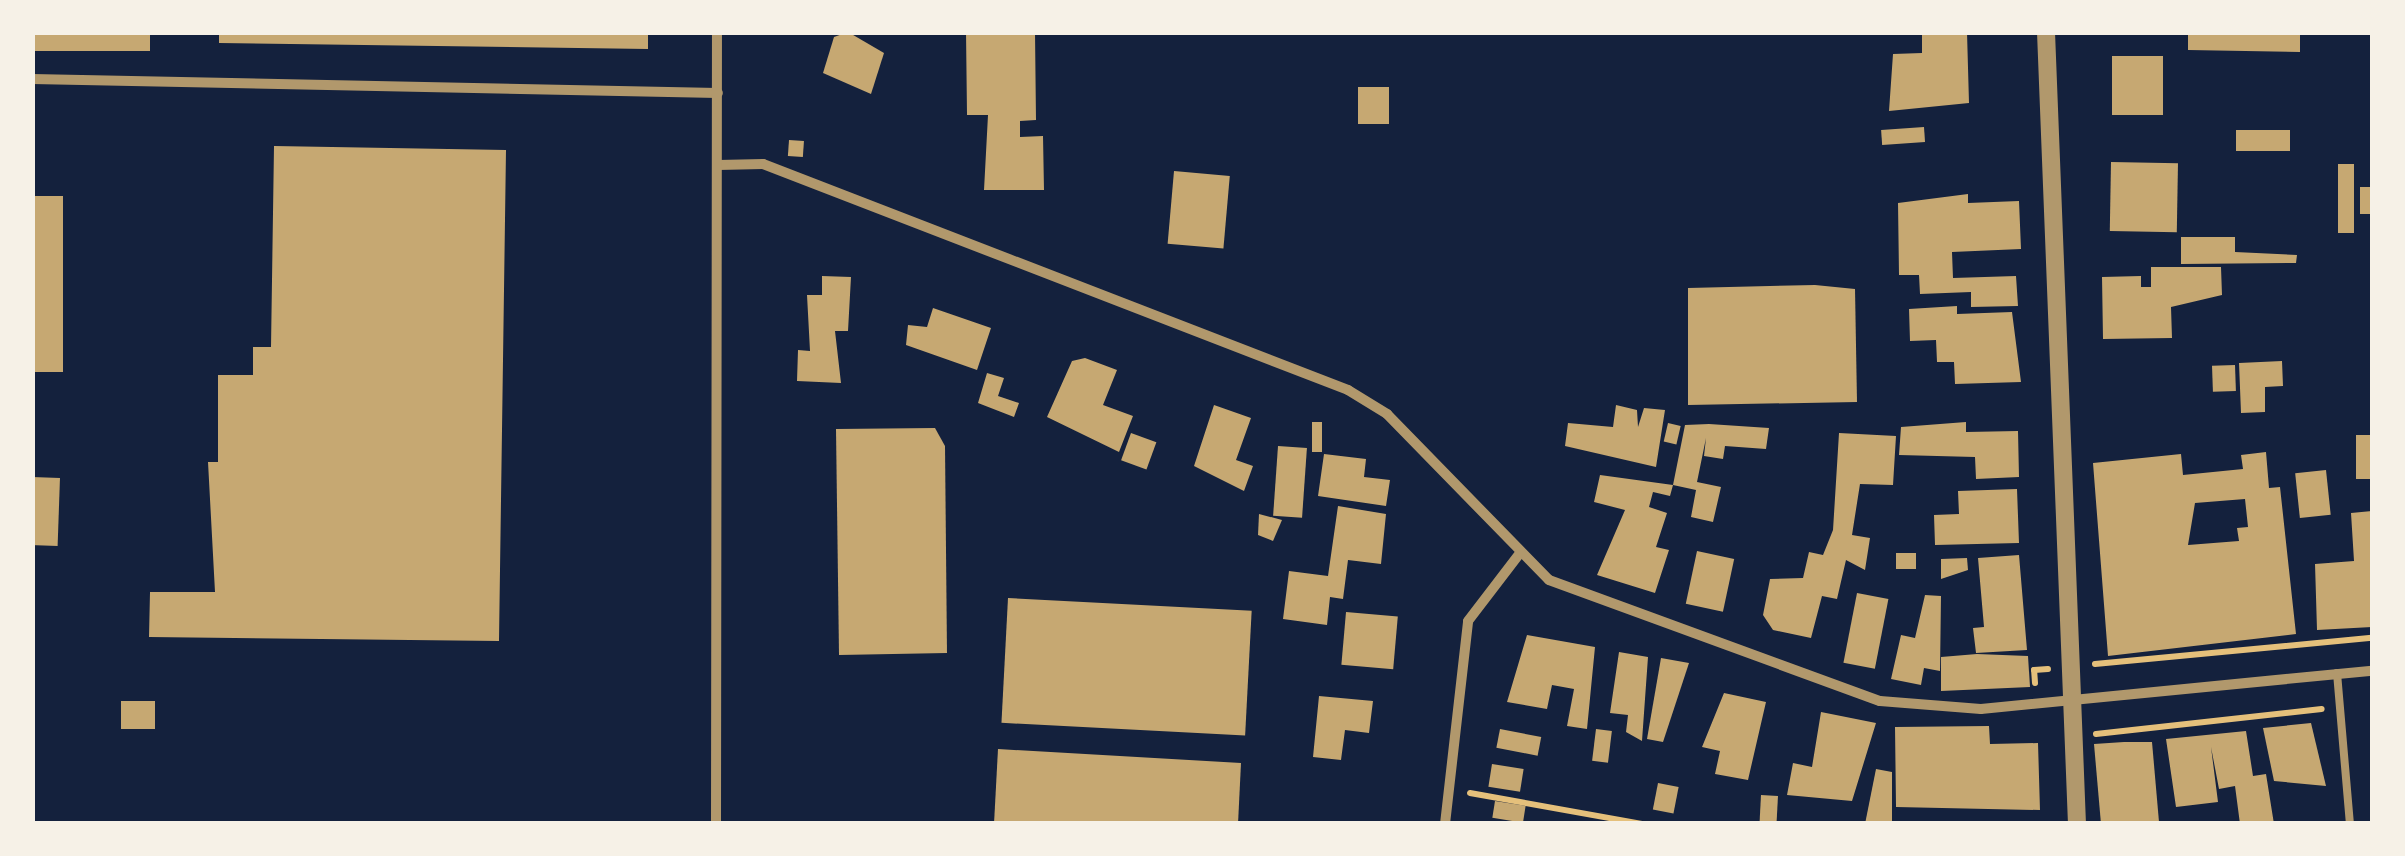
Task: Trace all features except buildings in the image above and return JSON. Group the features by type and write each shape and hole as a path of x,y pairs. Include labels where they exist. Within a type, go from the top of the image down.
{"street":[{"path":"716,824 717,32"},
{"path":"2046,32 2076,824"},
{"path":"32,79 718,93"},
{"path":"718,165 764,164 1348,390 1387,414 1549,580 1880,701 1981,709 2372,671"},
{"path":"1445,824 1468,621 1520,553"}],"lane":[{"path":"2336,672 2350,824"}],"path":[{"path":"2034,670 2372,638"},
{"path":"2074,736 2333,708"},
{"path":"1449,790 1643,824"}]}
